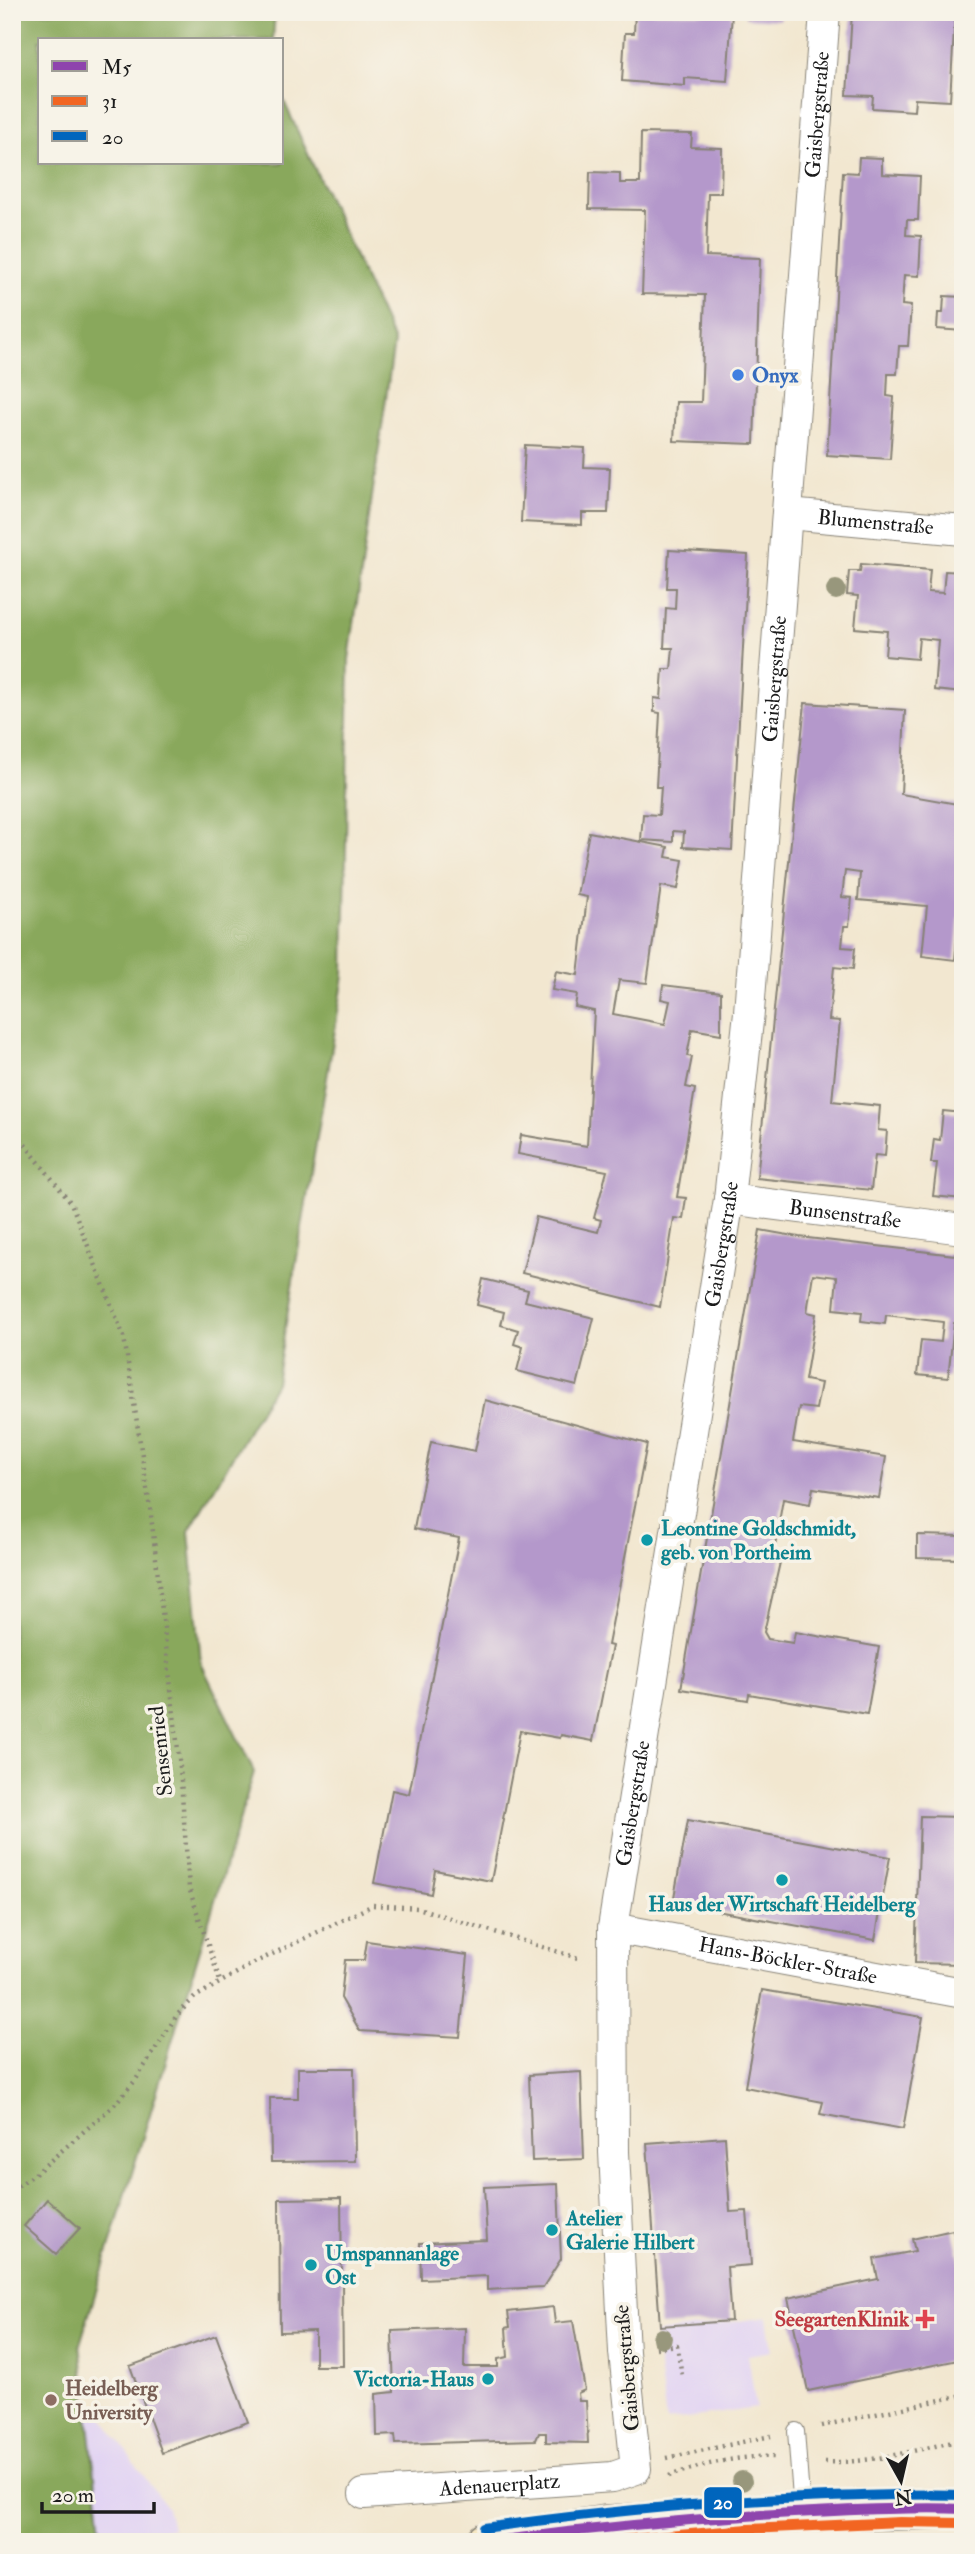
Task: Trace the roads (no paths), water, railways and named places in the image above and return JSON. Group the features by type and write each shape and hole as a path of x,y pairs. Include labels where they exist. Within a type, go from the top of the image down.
{"main road":[{"path":"486,2542 604,2525 789,2512 963,2509"},
{"path":"734,2542 789,2512"}],"street":[{"name":"Gaisbergstraße","path":"650,2473 621,2307 614,2152 613,1928 729,1199 749,1012 825,12"},
{"name":"Blumenstraße","path":"788,514 963,530"},
{"name":"Bunsenstraße","path":"729,1199 963,1229"},
{"name":"Hans-Böckler-Straße","path":"613,1928 963,1993"},
{"name":"Adenauerplatz","path":"364,2494 650,2473"}],"lane":[{"path":"789,2512 799,2460 796,2431"}],"place":[{"name":"Onyx","path":"738,375"},
{"name":"Leontine Goldschmidt, geb. von Portheim","path":"647,1540"},
{"name":"Haus der Wirtschaft Heidelberg","path":"782,1880"},
{"name":"Atelier Galerie Hilbert","path":"552,2230"},
{"name":"Umspannanlage Ost","path":"311,2265"},
{"name":"SeegartenKlinik","path":"925,2319"},
{"name":"Victoria-Haus","path":"488,2379"},
{"name":"Heidelberg University","path":"51,2400"}]}
